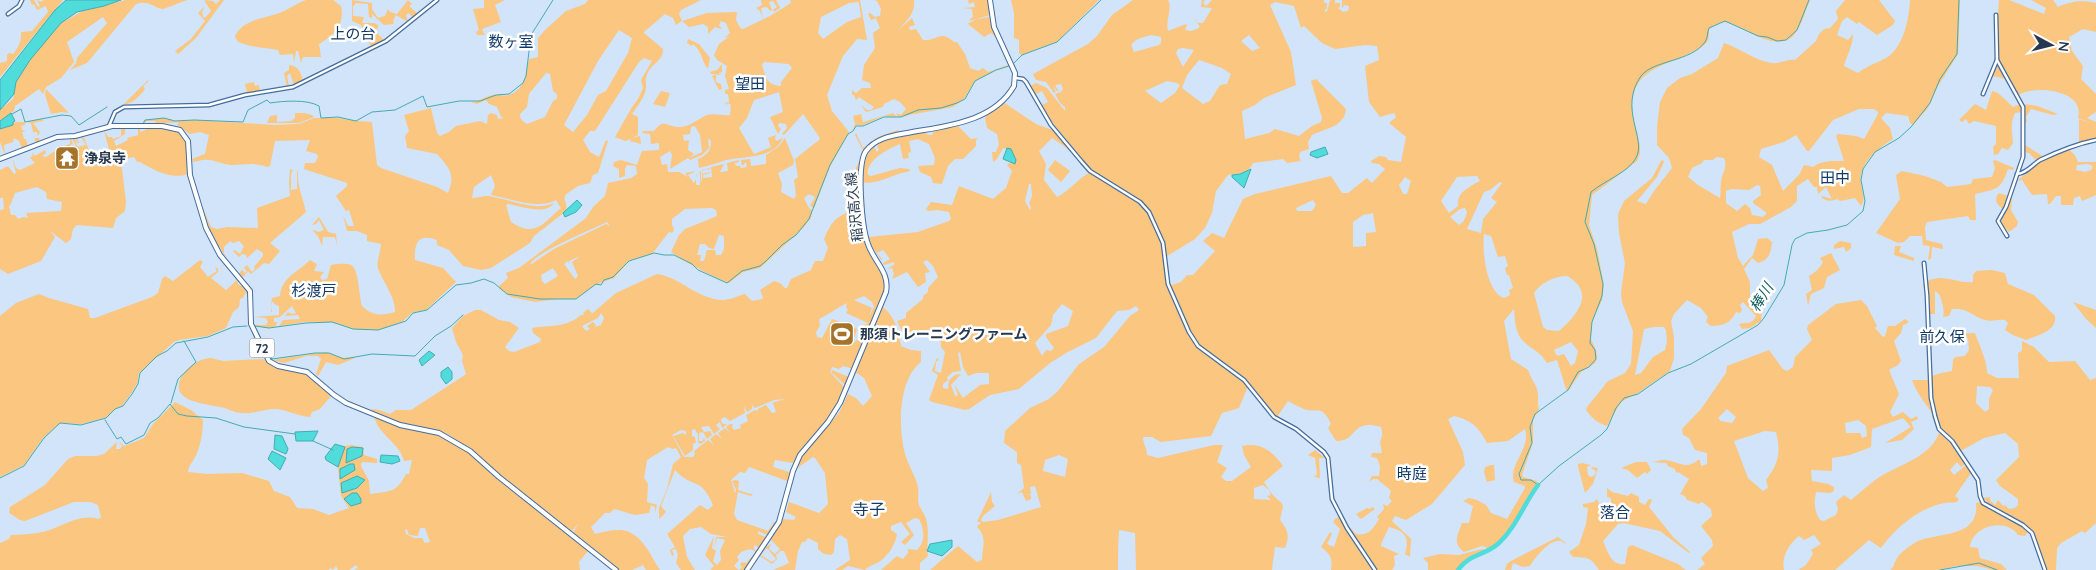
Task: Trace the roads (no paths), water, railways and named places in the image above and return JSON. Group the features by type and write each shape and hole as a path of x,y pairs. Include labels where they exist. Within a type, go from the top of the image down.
{"main road":[{"path":"990,0 994,28 1016,78"},
{"name":"稲沢高久線","path":"747,570 779,522 793,470 800,455 828,422 840,403 886,292 885,274 869,247 866,236 860,175 864,154 873,144 886,137 962,122 980,116 991,110 1008,94 1014,86 1016,78"},
{"name":"72","path":"0,159 57,137 75,136 109,126 169,126 180,130 186,136 189,145 190,175 206,228 220,255 250,290 251,326 269,361 278,366 298,369 311,374 334,396 346,403 400,425 439,433 470,450 499,477 616,570"}],"street":[{"path":"8,14 19,6 22,0"},
{"path":"109,126 113,114 124,107 210,105 251,94 293,87 386,41 437,0"},
{"path":"1982,94 1997,60 1996,15"},
{"path":"1997,60 2023,107 2023,157 2006,207 1998,220 2007,236"},
{"path":"1016,78 1025,80 1051,125 1086,166 1140,202 1149,212 1163,243 1168,284 1189,332 1198,346 1244,380 1274,417 1296,430 1324,452 1328,458 1332,499 1347,528 1375,570"},
{"path":"2017,174 2024,173 2039,161 2065,149 2096,140"},
{"path":"1924,263 1929,320 1932,398 1938,427 1952,441 1978,480 1983,503 2023,525 2032,533 2045,570"}],"waterway":[{"path":"143,124 145,120 164,118 175,121 243,122 248,110 267,100 270,103 288,101 308,102 319,106 321,118 338,117 356,121 372,112 395,110 423,96 427,107 459,101 480,101 496,95 509,94 523,83 526,76 531,35 553,0"},
{"path":"1013,64 1022,55 1057,42 1101,0"},
{"path":"1809,0 1797,30 1786,40 1777,41 1758,36 1725,21 1709,28 1706,40 1699,49 1691,54 1654,67 1641,76 1632,100 1632,111 1638,141 1636,158 1628,168 1591,192 1585,222 1594,244 1603,284 1602,296 1592,322 1590,343 1595,350 1596,359 1589,367 1578,372 1568,390 1535,414 1530,427 1532,443 1519,474 1521,480 1531,480 1538,485 1559,466 1607,429 1616,408 1624,398 1638,394 1668,373 1691,364 1758,325 1784,285 1792,245 1795,239 1807,233 1847,225 1863,211 1865,201 1861,180 1863,169 1875,152 1899,138 1911,127 1930,103 1940,79 1957,54 1959,0"},
{"path":"255,326 269,328 332,322 353,329 378,330 406,321 413,313 427,310 456,285 484,279 494,283 507,294 540,299 576,299 596,284 601,285 604,280 613,277 629,261 654,253 674,255 692,264 698,270 727,283 742,271 760,266 782,245 796,235 809,219 830,165 848,134 856,126 863,126 884,117 901,117 918,110 941,108 957,103 965,99 975,81 996,70 1009,66"},
{"path":"12,114 21,109 25,122 62,115 71,116 79,125 107,107"},
{"path":"255,327 272,359 315,353 329,353 344,359 372,354 415,356 435,336 451,326 463,315"},
{"path":"0,478 24,466 44,438 60,423 81,425 106,418 115,409 123,406 138,384 140,373 157,356 167,351 176,343 208,337 233,327 247,326"},
{"path":"171,403 178,379 196,362 184,341"},
{"path":"105,420 117,439 121,437 126,444 144,435 150,423 158,418 170,404 178,414 216,418 244,427 295,434"},
{"path":"313,441 333,450"},
{"name":"棒川","path":"1458,570 1468,560 1494,547 1505,537 1538,485"},
{"path":"1940,570 1979,563 1997,570"}],"place":[{"name":"浄泉寺","path":"67,158"},
{"name":"那須トレーニングファーム","path":"842,334"}],"district":[{"name":"上の台","path":"353,33"},
{"name":"数ヶ室","path":"511,41"},
{"name":"望田","path":"750,83"},
{"name":"田中","path":"1835,177"},
{"name":"杉渡戸","path":"314,290"},
{"name":"前久保","path":"1942,336"},
{"name":"時庭","path":"1412,473"},
{"name":"寺子","path":"869,509"},
{"name":"落合","path":"1615,512"}]}
